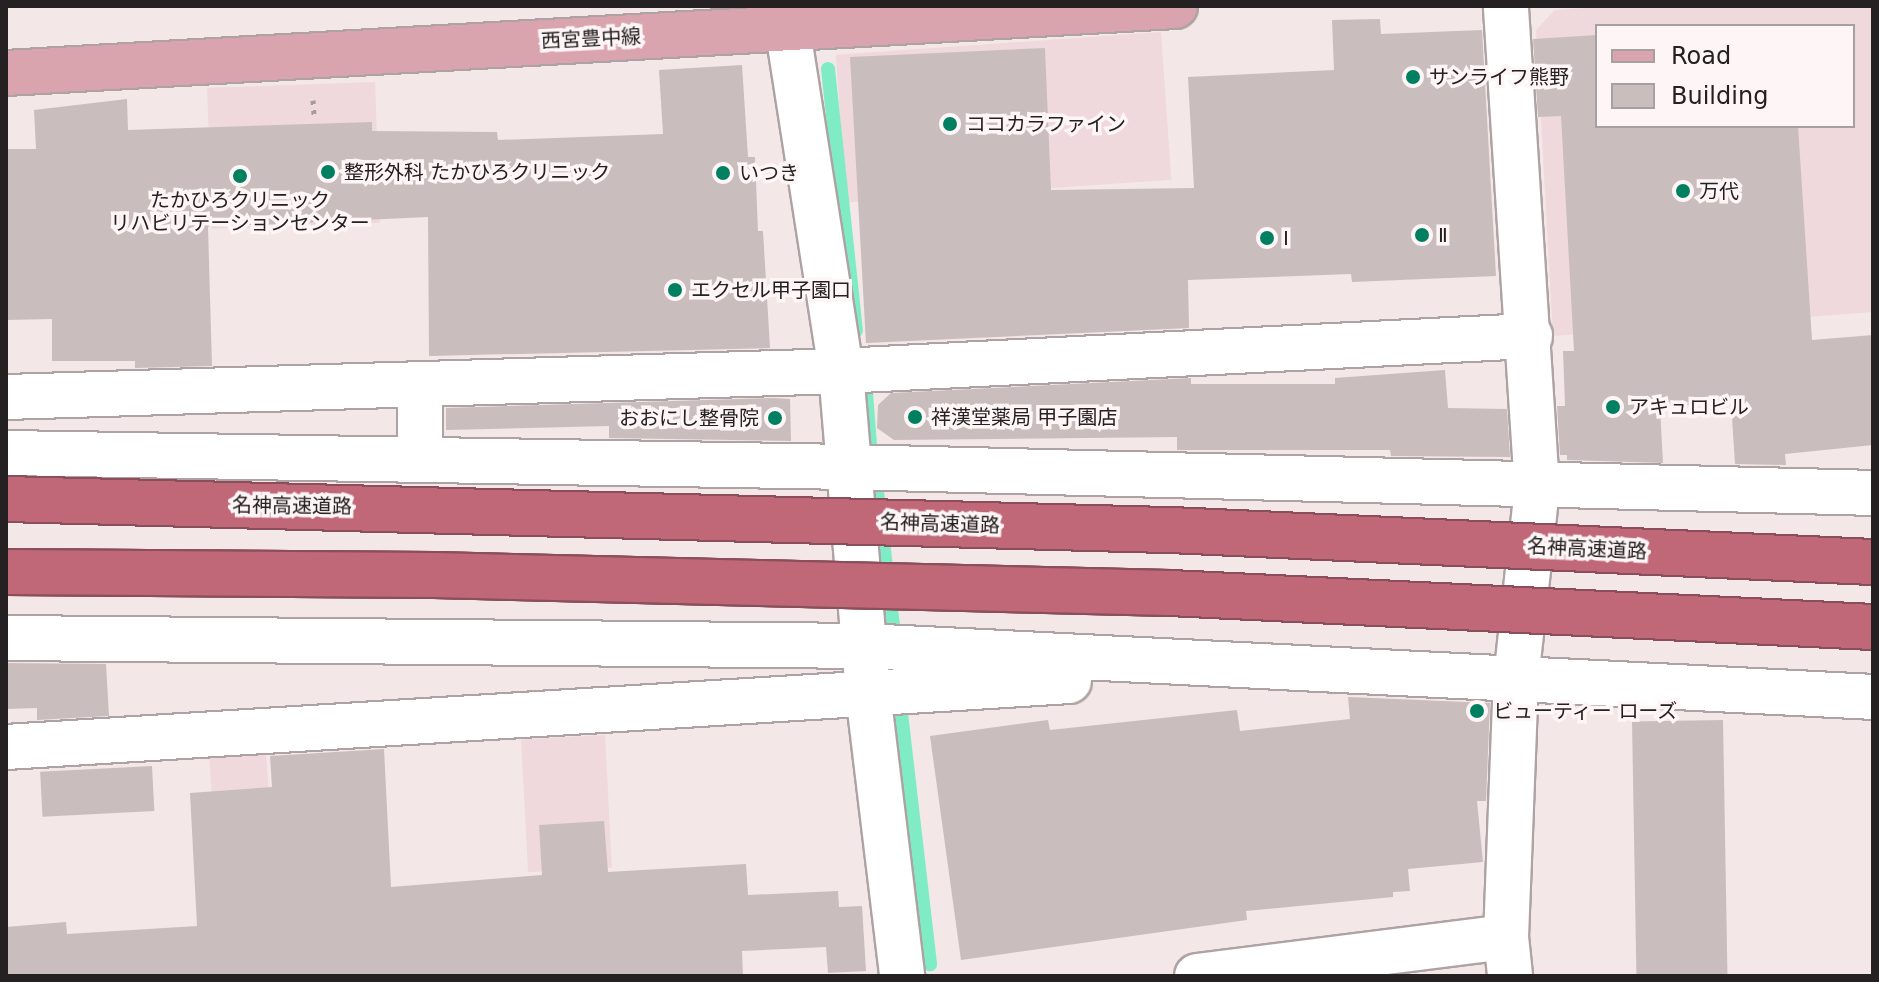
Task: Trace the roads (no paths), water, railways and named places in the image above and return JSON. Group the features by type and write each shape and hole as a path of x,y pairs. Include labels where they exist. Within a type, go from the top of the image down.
{"highway":[{"name":"名神高速道路","path":"6,499 1170,530 1873,562"},
{"path":"6,572 434,575 1170,593 1873,627"}],"main road":[{"name":"西宮豊中線","path":"6,73 785,17 1175,6"}],"street":[{"path":"1197,976 1508,957 1516,679 1537,488 1530,336 1506,6"},
{"path":"785,17 841,371 868,693 902,976"},
{"path":"6,397 841,371 1530,336"},
{"path":"420,384 420,460"},
{"path":"6,453 849,467 1537,488 1873,493"},
{"path":"6,638 864,646 1873,697"},
{"path":"6,747 485,713 1286,667"}],"waterway":[{"path":"828,69 856,331"},
{"path":"866,393 870,445"},
{"path":"876,483 894,634"},
{"path":"901,713 930,964"}],"place":[{"name":"サンライフ熊野","path":"1413,77"},
{"name":"ココカラファイン","path":"950,124"},
{"name":"整形外科 たかひろクリニック","path":"328,172"},
{"name":"いつき","path":"723,173"},
{"name":"たかひろクリニック リハビリテーションセンター","path":"240,176"},
{"name":"万代","path":"1683,191"},
{"name":"Ⅱ","path":"1422,235"},
{"name":"Ⅰ","path":"1267,238"},
{"name":"エクセル甲子園口","path":"675,290"},
{"name":"アキュロビル","path":"1613,407"},
{"name":"祥漢堂薬局 甲子園店","path":"915,417"},
{"name":"おおにし整骨院","path":"775,418"},
{"name":"ビューティー ローズ","path":"1477,711"}]}
